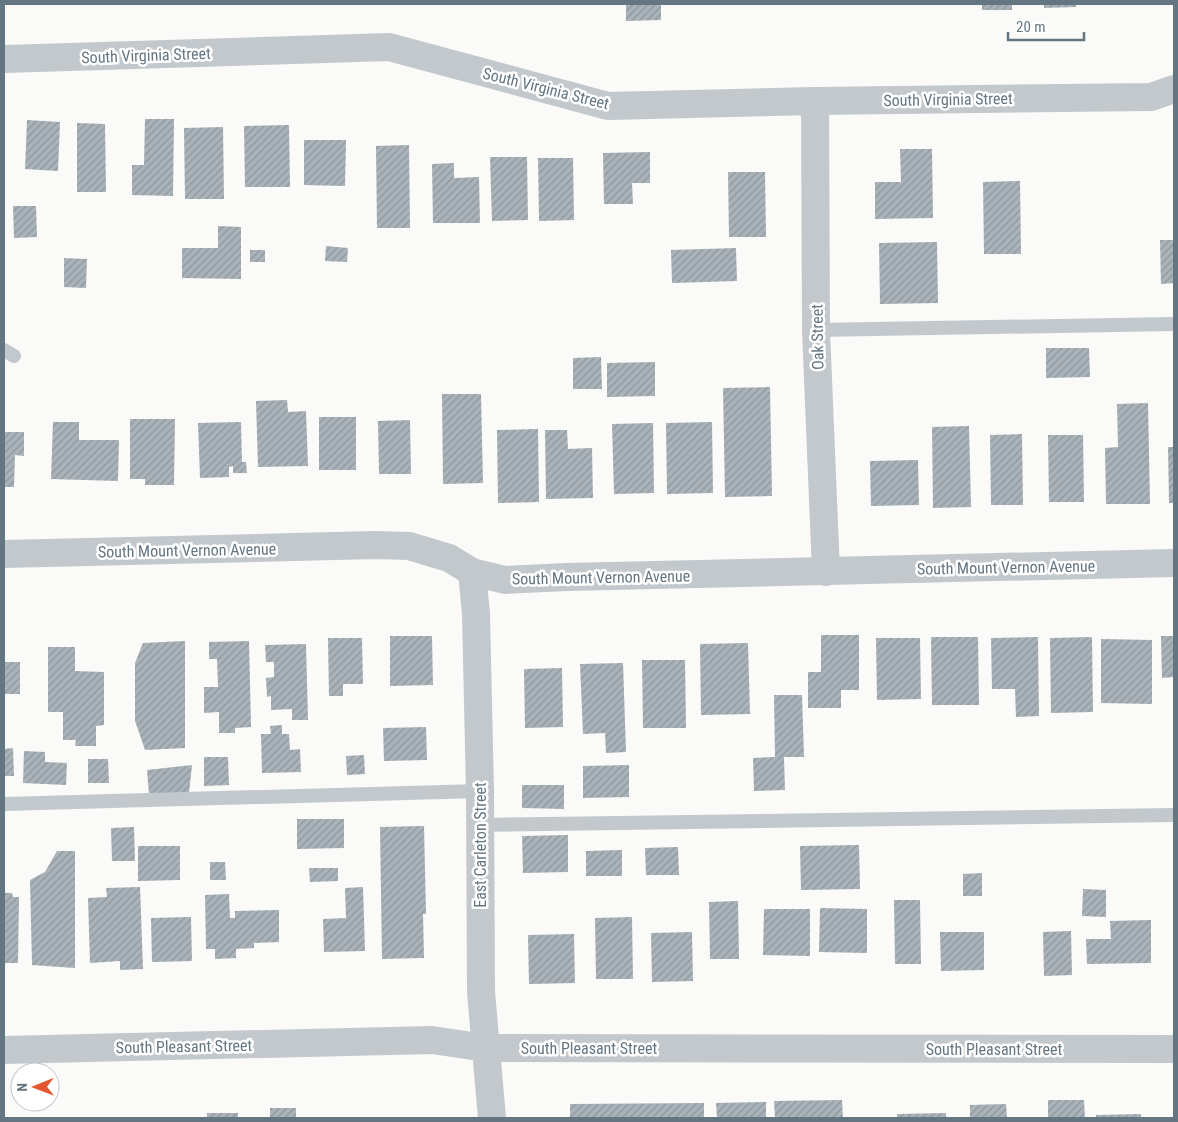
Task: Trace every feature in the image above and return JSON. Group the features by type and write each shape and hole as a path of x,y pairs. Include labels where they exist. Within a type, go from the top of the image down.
{"street":[{"name":"South Virginia Street","path":"4,59 389,47 608,106 1162,93"},
{"name":"Oak Street","path":"816,101 816,330 826,572"},
{"name":"South Mount Vernon Avenue","path":"4,554 392,545 409,546 450,558 472,572 505,580 1174,563"},
{"name":"East Carleton Street","path":"472,572 476,614 480,791 481,992 492,1118"},
{"name":"South Pleasant Street","path":"4,1050 432,1040 486,1048 1174,1049"}],"lane":[{"path":"816,330 1174,324"},
{"path":"4,804 480,791"},
{"path":"479,825 1174,815"}],"building":[{"path":"626,4 661,4 661,20 626,21"},
{"path":"982,4 1012,4 1012,10 982,10"},
{"path":"1044,4 1076,4 1076,7 1044,8"},
{"path":"145,119 174,119 173,196 132,195 132,165 144,165"},
{"path":"27,120 60,122 58,171 25,169"},
{"path":"77,123 105,124 106,192 77,192"},
{"path":"289,125 290,187 245,187 244,126"},
{"path":"223,127 224,199 185,199 184,128"},
{"path":"304,140 346,140 345,186 304,185"},
{"path":"409,145 410,228 377,228 376,146"},
{"path":"900,149 932,149 933,218 875,219 875,182 901,182"},
{"path":"650,152 650,183 632,183 633,204 604,204 603,153"},
{"path":"490,157 527,157 528,220 492,221"},
{"path":"538,158 573,158 574,220 539,221"},
{"path":"454,163 454,178 479,177 480,223 433,223 432,164"},
{"path":"728,172 765,172 766,237 729,237"},
{"path":"1020,181 1021,254 984,254 983,182"},
{"path":"13,206 36,206 37,237 14,238"},
{"path":"218,226 241,227 241,279 182,278 182,248 218,248"},
{"path":"1160,240 1174,240 1174,283 1161,284"},
{"path":"937,242 938,303 880,304 879,243"},
{"path":"326,246 348,248 347,262 325,261"},
{"path":"736,248 737,281 672,283 671,250"},
{"path":"250,250 265,250 265,262 250,262"},
{"path":"64,258 87,259 86,288 64,287"},
{"path":"1046,348 1089,348 1090,377 1046,378"},
{"path":"601,357 602,389 573,389 573,358"},
{"path":"655,362 655,396 607,397 607,363"},
{"path":"770,387 772,496 725,497 723,388"},
{"path":"442,394 481,394 483,483 443,484"},
{"path":"287,400 288,412 306,411 308,466 258,467 256,401"},
{"path":"1148,403 1150,504 1106,504 1105,448 1118,447 1117,404"},
{"path":"319,417 356,417 356,470 319,470"},
{"path":"130,419 175,419 174,485 145,485 145,479 130,479"},
{"path":"410,420 411,474 379,474 378,421"},
{"path":"53,422 79,422 79,440 119,440 118,481 51,479"},
{"path":"241,422 242,462 246,462 247,473 233,473 233,466 229,467 229,477 200,478 198,423"},
{"path":"712,422 713,493 667,494 666,423"},
{"path":"653,423 654,493 614,494 612,424"},
{"path":"969,426 971,507 933,508 932,427"},
{"path":"538,429 539,502 498,503 497,430"},
{"path":"545,430 567,430 568,449 592,448 593,498 546,499"},
{"path":"4,432 24,432 24,456 15,455 14,487 4,487"},
{"path":"1022,434 1023,505 991,505 990,435"},
{"path":"1048,435 1083,435 1084,502 1049,502"},
{"path":"1168,447 1174,447 1174,503 1169,503"},
{"path":"918,460 919,505 871,506 870,461"},
{"path":"821,635 859,635 859,690 841,690 841,708 808,708 808,672 821,672"},
{"path":"390,636 432,636 433,685 390,686"},
{"path":"1161,636 1174,636 1174,677 1162,678"},
{"path":"931,637 978,637 979,705 932,705"},
{"path":"1038,637 1039,716 1016,717 1015,689 992,689 991,638"},
{"path":"1092,637 1093,712 1051,713 1050,638"},
{"path":"328,638 362,638 363,684 343,684 343,696 329,696"},
{"path":"876,638 920,638 921,699 877,700"},
{"path":"1101,639 1152,640 1152,704 1101,703"},
{"path":"185,641 185,748 145,750 135,721 135,663 143,643"},
{"path":"249,641 251,727 235,728 235,733 219,733 219,712 204,713 204,687 218,687 217,659 209,659 209,642"},
{"path":"748,643 750,714 701,715 700,644"},
{"path":"306,644 308,720 292,720 292,709 271,710 271,696 267,697 266,678 274,677 274,662 266,662 265,645"},
{"path":"48,647 75,647 75,671 104,672 104,725 96,726 96,746 75,746 76,740 63,740 63,712 48,712"},
{"path":"642,660 685,660 686,728 643,728"},
{"path":"4,662 20,662 20,694 4,694"},
{"path":"623,663 626,752 606,753 605,733 583,734 580,664"},
{"path":"562,668 563,727 525,728 524,669"},
{"path":"774,695 802,695 804,757 784,757 785,790 754,791 753,758 775,757"},
{"path":"282,725 282,734 289,734 290,750 300,749 301,772 262,773 261,734 271,734 270,726"},
{"path":"426,727 427,760 384,761 383,728"},
{"path":"13,748 14,776 4,776 4,749"},
{"path":"24,751 45,752 45,762 67,763 66,785 23,783"},
{"path":"364,755 365,774 347,775 346,756"},
{"path":"204,757 228,757 229,785 204,786"},
{"path":"88,759 108,759 109,783 88,783"},
{"path":"192,765 189,793 149,794 147,770"},
{"path":"629,765 629,797 583,798 583,766"},
{"path":"522,785 564,785 564,809 522,808"},
{"path":"297,819 344,819 344,848 297,849"},
{"path":"424,826 426,914 423,914 424,958 382,959 380,827"},
{"path":"134,827 135,861 112,861 111,828"},
{"path":"568,835 568,872 523,873 522,836"},
{"path":"859,845 860,889 801,890 800,846"},
{"path":"138,846 180,846 180,880 138,881"},
{"path":"678,847 679,875 646,875 645,848"},
{"path":"622,850 622,876 586,876 586,851"},
{"path":"57,851 75,851 75,968 32,965 30,880 45,872"},
{"path":"210,862 225,862 226,880 210,880"},
{"path":"309,868 338,868 338,881 310,882"},
{"path":"982,873 982,896 963,896 963,874"},
{"path":"140,887 143,969 120,970 120,961 90,963 88,898 107,897 106,888"},
{"path":"363,887 365,951 324,952 323,919 346,918 345,888"},
{"path":"1083,889 1106,890 1106,917 1082,916"},
{"path":"4,893 12,893 13,897 19,897 18,963 4,963"},
{"path":"229,894 230,918 235,918 235,911 279,910 279,942 254,943 254,948 236,949 236,958 215,959 215,949 206,949 205,895"},
{"path":"894,900 920,900 921,964 895,964"},
{"path":"738,901 739,959 710,959 709,902"},
{"path":"820,908 867,909 867,953 819,952"},
{"path":"764,909 810,909 810,956 763,955"},
{"path":"191,917 192,961 152,962 151,918"},
{"path":"632,917 633,979 596,979 595,918"},
{"path":"1151,920 1151,963 1087,964 1086,939 1111,939 1110,921"},
{"path":"1071,931 1072,975 1044,976 1043,932"},
{"path":"692,932 693,981 652,982 651,933"},
{"path":"940,932 984,932 984,970 941,971"},
{"path":"574,934 575,983 529,984 528,935"},
{"path":"842,1100 843,1118 775,1118 774,1101"},
{"path":"1048,1100 1084,1100 1085,1118 1048,1118"},
{"path":"766,1102 766,1118 717,1118 716,1103"},
{"path":"704,1103 704,1118 570,1118 570,1104"},
{"path":"1006,1104 1007,1118 970,1118 970,1105"},
{"path":"270,1108 296,1108 296,1118 270,1118"},
{"path":"207,1113 238,1113 238,1118 207,1118"},
{"path":"946,1113 946,1118 897,1118 897,1114"},
{"path":"1141,1114 1141,1118 1096,1118 1096,1115"}]}
